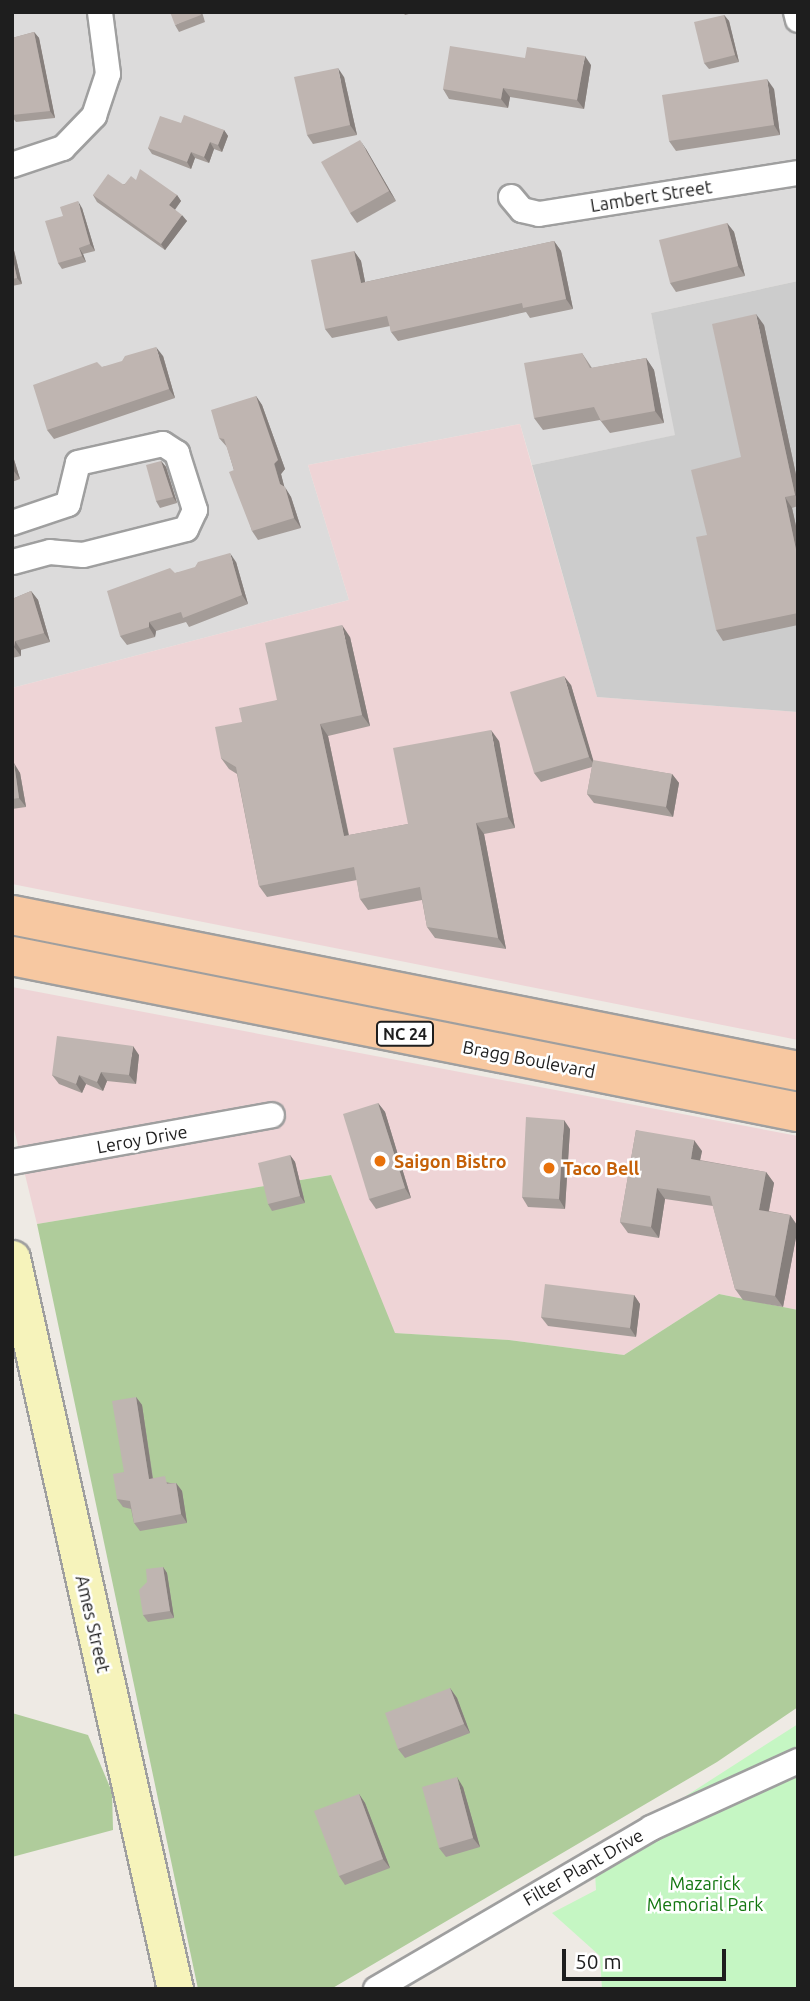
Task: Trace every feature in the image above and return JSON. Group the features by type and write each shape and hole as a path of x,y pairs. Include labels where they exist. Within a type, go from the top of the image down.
{"main road":[{"name":"NC 24","path":"12,915 798,1071"},
{"name":"Bragg Boulevard","path":"12,956 798,1112"}],"street":[{"path":"12,165 63,148 94,116 108,74 100,12"},
{"path":"796,12 798,20"},
{"name":"Lambert Street","path":"511,197 522,210 539,214 798,173"},
{"path":"12,523 68,504 78,463 163,444 177,453 195,510 186,529 83,555 50,552 12,562"},
{"name":"Leroy Drive","path":"12,1163 272,1115"},
{"name":"Ames Street","path":"12,1258 174,1989"},
{"name":"Filter Plant Drive","path":"376,1989 651,1828 798,1761"}],"shaded area":[{"path":"12,12 798,12 798,281 651,313 676,435 532,465 520,424 308,465 349,600 12,688"},
{"path":"798,281 798,712 597,697 532,465 675,435 651,313"},
{"path":"520,424 597,697 798,712 798,1040 12,884 12,688 349,600 308,465"},
{"path":"12,987 798,1136 798,1310 719,1294 624,1355 509,1340 394,1333 330,1175 37,1224 12,1121"}],"green space":[{"path":"331,1175 395,1333 509,1340 624,1355 719,1294 798,1310 798,1707 717,1762 331,1989 198,1989 37,1224"},
{"path":"12,1713 88,1735 112,1792 113,1830 12,1857"},
{"name":"Mazarick Memorial Park","path":"798,1724 798,1989 602,1989 600,1956 552,1913 596,1890 594,1855"}],"building":[{"path":"170,12 200,12 201,15 175,25"},
{"path":"724,15 735,55 704,63 694,22"},
{"path":"34,32 50,111 12,115 12,38"},
{"path":"450,46 525,58 527,47 585,56 577,100 503,88 501,99 443,89"},
{"path":"338,68 350,125 307,135 294,77"},
{"path":"767,79 774,125 669,141 662,95"},
{"path":"184,115 224,130 218,145 210,142 204,157 191,152 187,162 148,148 160,116 181,123"},
{"path":"360,140 389,191 350,213 321,162"},
{"path":"140,169 177,195 169,205 182,215 161,244 93,195 108,174 124,185 131,176 136,180"},
{"path":"78,201 90,244 79,248 82,256 58,263 45,221 63,216 60,207"},
{"path":"727,223 738,266 670,283 659,240"},
{"path":"554,241 566,299 523,308 522,303 391,332 387,316 325,329 311,260 354,251 361,283"},
{"path":"12,255 17,278 12,279"},
{"path":"756,314 795,495 785,497 798,559 798,613 716,630 696,537 707,535 691,470 741,457 712,324"},
{"path":"156,347 169,389 47,430 33,385 97,362 102,367 122,361 125,356"},
{"path":"582,353 590,368 646,358 655,411 601,421 594,407 534,418 524,363"},
{"path":"256,396 278,460 274,464 280,484 285,487 294,518 252,531 229,472 234,470 224,439 219,438 211,410"},
{"path":"161,461 173,497 156,501 146,465"},
{"path":"230,553 242,595 183,618 181,612 149,622 149,627 120,636 107,591 170,568 175,573 195,567 198,562"},
{"path":"31,591 44,633 15,641 12,647 12,599"},
{"path":"342,625 362,715 320,724 344,836 408,824 393,748 491,730 508,817 476,823 498,938 427,927 420,887 360,899 354,867 259,886 236,767 221,758 215,727 242,722 239,708 277,700 265,643"},
{"path":"564,676 589,757 534,773 510,692"},
{"path":"593,760 672,774 666,807 587,794"},
{"path":"14,763 19,798 12,799 12,764"},
{"path":"57,1036 133,1046 129,1075 101,1072 97,1082 79,1075 76,1084 52,1075"},
{"name":"Saigon Bistro","path":"378,1103 405,1188 369,1199 343,1114"},
{"name":"Taco Bell","path":"526,1117 564,1120 559,1199 522,1197"},
{"path":"636,1130 694,1140 691,1159 766,1172 759,1210 790,1215 775,1296 735,1289 710,1196 657,1188 651,1227 620,1222"},
{"path":"290,1155 300,1196 268,1204 258,1163"},
{"path":"545,1284 634,1295 630,1328 541,1317"},
{"path":"136,1397 149,1479 165,1476 167,1484 176,1483 181,1514 134,1523 130,1501 117,1499 113,1474 124,1472 112,1401"},
{"path":"163,1567 170,1611 143,1615 139,1590 147,1582 146,1569"},
{"path":"450,1688 464,1724 398,1749 385,1713"},
{"path":"457,1777 473,1838 439,1848 422,1787"},
{"path":"359,1794 383,1859 339,1876 314,1811"}],"place":[{"name":"Saigon Bistro","path":"380,1161"},
{"name":"Taco Bell","path":"549,1168"}]}
